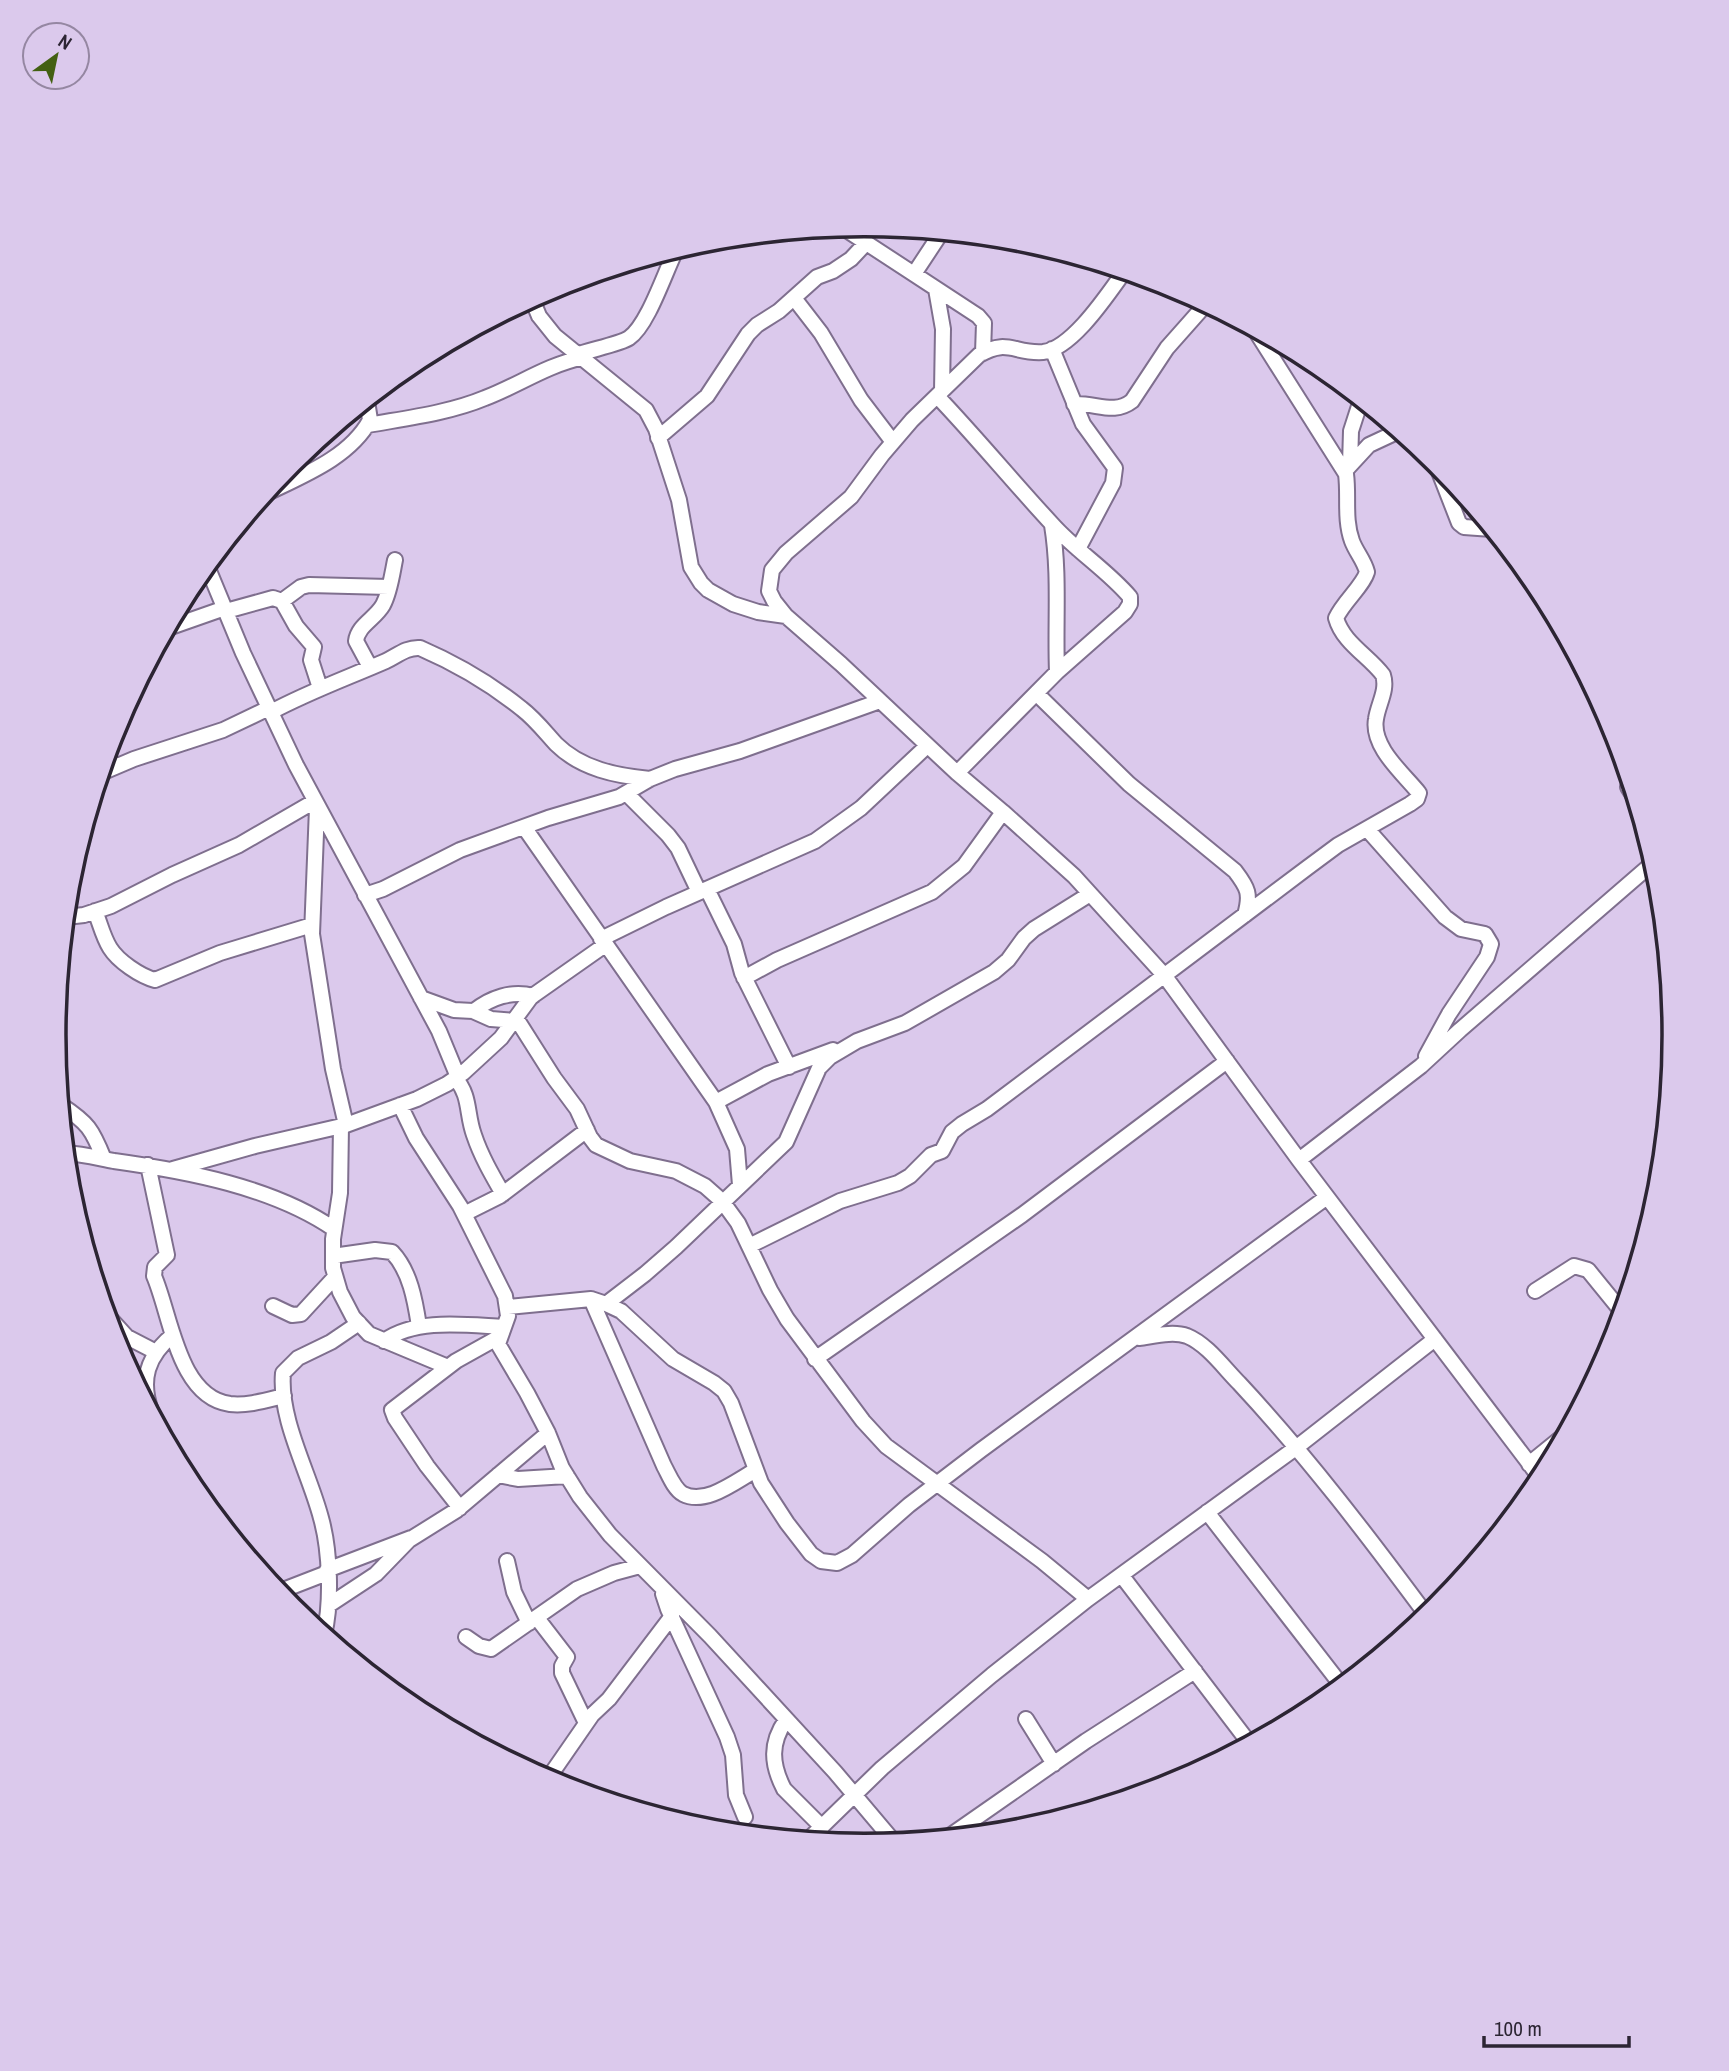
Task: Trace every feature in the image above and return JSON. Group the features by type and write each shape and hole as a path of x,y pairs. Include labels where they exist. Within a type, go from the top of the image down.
{"street":[{"path":"857,237 978,316 984,323 983,353"},
{"path":"914,274 936,241"},
{"path":"658,438 707,396 748,334 817,277 833,271 866,243"},
{"path":"368,425 433,413 482,400 562,362 628,340 637,331 671,262"},
{"path":"1119,279 1095,311 1060,345 1045,352 1004,345 983,353 893,442 851,497 786,554 772,570 769,590 786,616 1090,894 1164,975 1299,1160 1534,1470"},
{"path":"936,289 943,329 940,393 1052,525 1130,597 1130,604 1125,612 1057,672 957,774"},
{"path":"794,298 821,333 862,400 893,442"},
{"path":"536,309 555,336 646,410 679,500 691,567 701,583 733,604 758,612 786,616"},
{"path":"1074,404 1090,403 1115,410 1124,407 1132,401 1167,348 1199,312"},
{"path":"1265,344 1348,468"},
{"path":"1052,349 1083,424 1115,468 1113,483 1078,550"},
{"path":"749,1246 840,1201 898,1183 910,1176 931,1155 942,1151 952,1132 962,1124 987,1109 1338,845 1414,802 1419,793 1379,743 1375,730 1384,691 1383,675 1354,647 1336,618 1351,593 1363,582 1367,572 1351,541 1346,505 1351,431 1358,409"},
{"path":"292,480 336,457 363,433 370,420 369,411"},
{"path":"1348,468 1370,445 1390,435"},
{"path":"1446,489 1459,523 1464,527 1480,528"},
{"path":"1052,525 1057,556 1057,672"},
{"path":"370,667 356,636 383,606 395,560"},
{"path":"212,577 243,653 316,803 439,1031 456,1077 465,1091 470,1123 480,1149 503,1194"},
{"path":"282,601 301,587 309,585 389,587"},
{"path":"181,624 273,598 282,601 296,626 314,648 312,666 320,688"},
{"path":"115,763 223,730 411,647 420,648 482,679 523,709 558,746 591,768 650,779"},
{"path":"1037,694 1129,784 1235,871 1246,885 1249,901 1245,915"},
{"path":"365,895 383,889 460,850 600,804 675,769 740,751 880,701"},
{"path":"173,1169 255,1146 344,1126 417,1099 456,1077 501,1038 533,996 603,942 703,890 815,841 861,808 927,746"},
{"path":"626,793 668,835 703,890 734,944 744,978 789,1067"},
{"path":"76,915 111,906 239,845 316,803"},
{"path":"316,803 312,925 319,993 344,1126 340,1193 334,1229 335,1277 353,1317 369,1334 448,1367"},
{"path":"744,978 777,960 932,892 964,866 1003,812"},
{"path":"524,827 716,1102 737,1149 740,1185"},
{"path":"1367,829 1445,918 1461,929 1485,934 1491,944 1487,957 1449,1014 1421,1066"},
{"path":"1299,1160 1421,1066 1645,870"},
{"path":"716,1102 768,1074 905,1023 994,972 1034,929 1090,894"},
{"path":"95,911 109,947 127,964 155,980 220,953 312,925"},
{"path":"474,1012 481,1005 504,996 524,993 533,996"},
{"path":"421,998 491,1019 515,1020"},
{"path":"515,1020 577,1109 596,1145 630,1161 676,1171 705,1186 730,1210 770,1290 814,1359 886,1446 1042,1561 1088,1600"},
{"path":"606,1304 645,1275 786,1142 819,1068 830,1057 857,1041"},
{"path":"814,1359 1023,1215 1227,1061"},
{"path":"400,1105 416,1138 464,1214 495,1273 508,1307 501,1332 500,1349 548,1433 567,1476 580,1497 610,1535 710,1636 855,1794 885,1833"},
{"path":"70,1111 90,1128 104,1159"},
{"path":"464,1214 503,1194 587,1130"},
{"path":"76,1155 173,1169 248,1190 298,1208 334,1229"},
{"path":"148,1165 167,1255 166,1259 158,1263 154,1276 177,1350 188,1371 201,1390 216,1401 244,1405 284,1396"},
{"path":"508,1307 591,1299 606,1304 621,1311 673,1359 714,1382 724,1391 731,1403 761,1483 787,1524 811,1554 829,1563 837,1563 852,1555 909,1505 981,1450 1327,1196"},
{"path":"333,1256 375,1250 392,1252 402,1262 419,1326"},
{"path":"1535,1292 1574,1266 1580,1266 1588,1269 1616,1304"},
{"path":"273,1306 292,1315 301,1314 335,1277"},
{"path":"591,1299 664,1466 679,1490 694,1496 708,1495 755,1470"},
{"path":"326,1624 329,1605 321,1518 284,1396 283,1373 289,1364 359,1323"},
{"path":"384,1341 397,1332 419,1326 468,1325 501,1332"},
{"path":"460,1508 426,1466 392,1412 448,1367 501,1332"},
{"path":"125,1334 156,1352"},
{"path":"1135,1339 1169,1334 1186,1336 1201,1345 1297,1447 1421,1607"},
{"path":"145,1379 158,1348 173,1335"},
{"path":"816,1832 883,1768 992,1675 1088,1600 1297,1447 1435,1339"},
{"path":"288,1588 415,1536 460,1508 548,1433"},
{"path":"1529,1464 1547,1450"},
{"path":"498,1475 518,1479 567,1476"},
{"path":"1207,1512 1336,1679"},
{"path":"329,1605 376,1574 415,1536"},
{"path":"507,1561 514,1592 533,1621 567,1657 562,1673 586,1723"},
{"path":"466,1637 485,1649 491,1649 577,1589 614,1573 640,1566"},
{"path":"1122,1576 1245,1737"},
{"path":"662,1589 727,1737 733,1755 737,1796 745,1817"},
{"path":"554,1770 586,1723 672,1616"},
{"path":"962,1828 1054,1763 1195,1671"},
{"path":"574,1699 603,1705"},
{"path":"1026,1719 1054,1763"},
{"path":"786,1720 777,1732 772,1755 779,1781 822,1827"}]}
